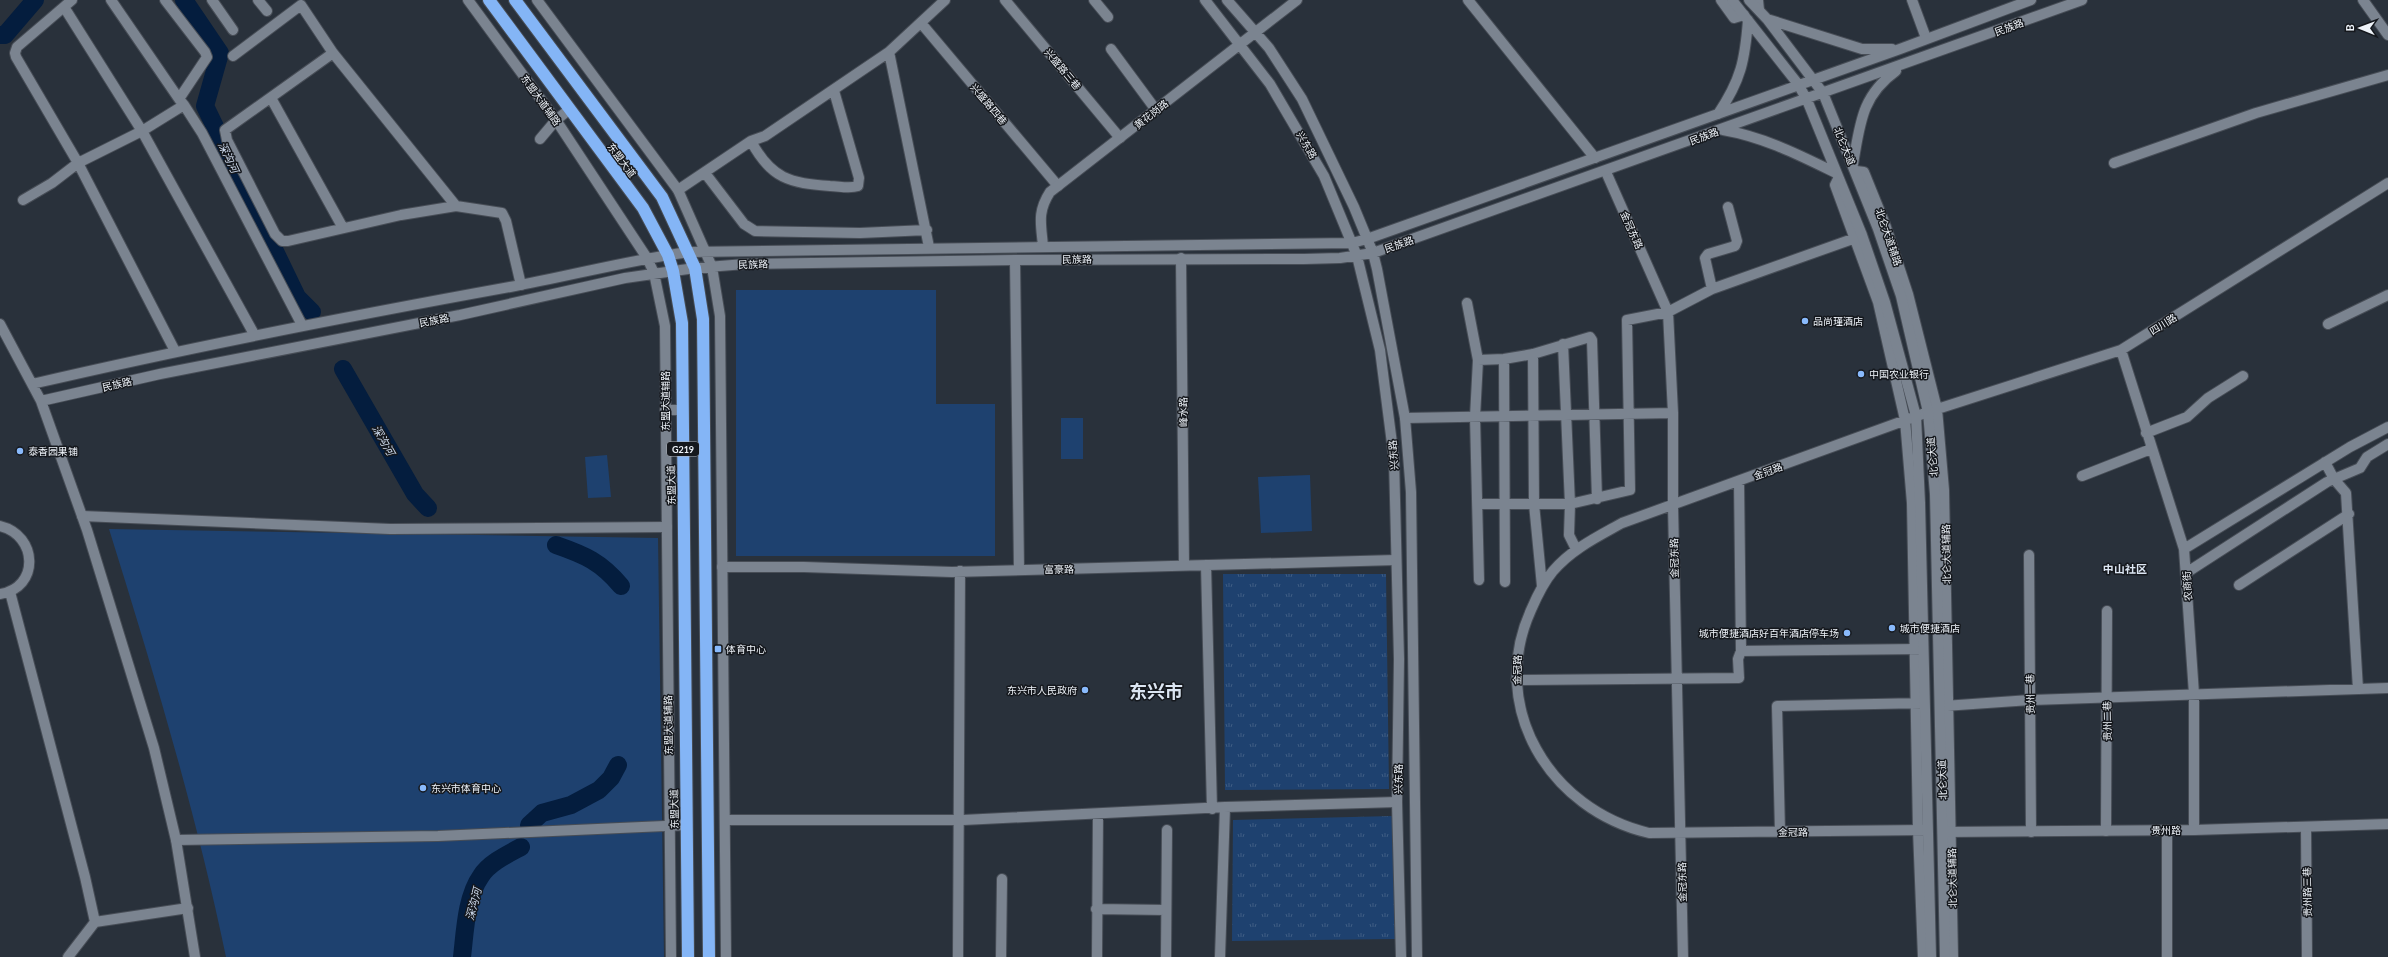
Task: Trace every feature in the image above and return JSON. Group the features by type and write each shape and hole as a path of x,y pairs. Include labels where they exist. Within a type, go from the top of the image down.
{"highway":[{"name":"东盟大道","path":"489,0 643,208 668,255 673,271 682,322 688,957"},
{"name":"东盟大道","path":"515,0 662,197 689,252 695,268 703,319 709,957"}],"street":[{"path":"111,0 182,102 202,134 302,324"},
{"path":"23,200 52,183 78,163 142,131 182,102 207,57 205,52 165,0"},
{"path":"212,0 233,30"},
{"path":"258,0 267,11"},
{"name":"东盟大道辅路","path":"468,0 556,120 647,258 654,273 665,326 671,957"},
{"path":"537,0 678,190 712,267 720,316 726,957"},
{"path":"678,190 751,141 765,136 889,52 945,0"},
{"name":"兴盛路三巷","path":"1005,0 1120,138"},
{"path":"1094,0 1108,17"},
{"name":"兴东路","path":"1205,0 1270,84 1324,176 1357,256 1380,350 1394,459 1399,659 1397,802 1401,957"},
{"name":"兴东路","path":"1227,0 1255,34 1269,48 1302,99 1374,253 1405,418 1411,492 1416,957"},
{"name":"黄花岗路","path":"1043,246 1040,215 1042,204 1050,192 1241,46 1297,0"},
{"path":"1468,0 1595,158"},
{"path":"1718,114 1732,94 1742,69 1746,18 1734,18 1720,0"},
{"name":"北仑大道","path":"1732,0 1798,84 1807,100 1859,237 1886,302 1916,416 1922,830 1931,957"},
{"name":"北仑大道","path":"1749,0 1759,5 1767,20 1815,80 1823,93 1854,167 1901,296 1932,411 1945,706"},
{"path":"1912,0 1926,38"},
{"name":"民族路","path":"32,384 175,350 302,324 521,285 647,258 689,252 929,247 1352,243 1595,158 1798,84 1815,80 2031,0"},
{"name":"民族路","path":"41,401 160,374 452,316 654,273 695,268 745,264 1015,260 1181,258 1304,259 1357,256 1374,253 1606,172 2082,0"},
{"path":"2363,0 2388,36"},
{"path":"233,56 304,2 333,53 456,206"},
{"path":"175,350 78,163 15,53 17,47 68,3 142,131 254,334"},
{"path":"1767,20 1862,49 1900,49"},
{"name":"兴盛路四巷","path":"921,23 1058,186"},
{"path":"1111,49 1156,110"},
{"path":"889,52 927,230 929,247"},
{"path":"333,53 271,98 228,126 225,135 275,234 282,240 288,241 401,215 456,206 502,214 506,222 521,285"},
{"path":"1854,167 1860,126 1870,97 1880,82 1905,64"},
{"path":"2114,163 2256,113 2388,75"},
{"path":"751,141 756,151 780,177 803,184 858,186 859,178 834,90"},
{"path":"271,98 343,228"},
{"path":"540,139 556,120 570,110"},
{"path":"1721,130 1746,134 1788,149 1837,176"},
{"path":"705,172 744,224 755,232 860,233 927,230"},
{"name":"金冠东路","path":"1606,172 1668,312 1673,413 1673,506 1683,957"},
{"name":"四川路","path":"1916,416 2121,350 2388,183"},
{"path":"1712,289 1705,258 1708,254 1735,246 1737,241 1728,207"},
{"path":"1478,504 1570,504 1597,499 1630,490 1627,320 1668,312 1712,289 1859,237 1878,302 1905,420 1912,503 1919,649 1742,651"},
{"name":"峰水路","path":"1181,258 1184,566"},
{"path":"1015,260 1018,570"},
{"path":"2328,324 2388,295"},
{"path":"1467,303 1478,360 1475,417 1479,580"},
{"path":"0,324 41,401 82,516 154,748 176,840 195,957"},
{"path":"1478,360 1504,359 1533,354 1587,336 1592,340 1597,499"},
{"path":"1563,344 1570,504 1569,535 1576,549"},
{"name":"农商街","path":"2121,350 2151,450 2184,549 2194,694 2194,830"},
{"path":"1533,354 1534,504 1542,586"},
{"path":"1504,359 1503,416 1505,582"},
{"path":"2146,433 2186,417 2208,398 2243,376"},
{"path":"665,410 683,410"},
{"path":"1405,418 1673,413"},
{"name":"金冠路","path":"1916,416 1673,506 1622,523 1576,549 1552,572 1542,586 1524,625 1516,658 1516,680 1517,698 1522,715 1539,754 1550,771 1576,799 1606,818 1628,828 1649,833 1681,834 1922,830"},
{"path":"2184,549 2325,462 2388,427"},
{"path":"2186,573 2334,479 2360,468 2367,457 2388,444"},
{"path":"2082,476 2151,450"},
{"path":"2325,462 2334,479 2346,493 2349,514 2358,689"},
{"path":"1516,680 1739,678 1738,659 1742,651 1739,481"},
{"path":"2239,586 2349,514"},
{"path":"82,516 398,530 667,527"},
{"path":"0,526 13,531 23,540 30,559 24,578 5,593 85,877 95,922"},
{"name":"贵州一巷","path":"2029,555 2031,832"},
{"name":"富豪路","path":"722,567 804,567 960,571 1396,560"},
{"path":"1206,565 1212,809"},
{"path":"958,957 960,571"},
{"name":"贵州二巷","path":"2106,831 2107,611"},
{"path":"1945,706 2030,700 2388,688"},
{"path":"1780,832 1777,706 1920,703"},
{"name":"北仑大道辅路","path":"1945,706 1947,832 1953,957"},
{"path":"725,820 959,820 1212,809 1225,807 1397,802"},
{"path":"1220,957 1225,807"},
{"path":"1097,957 1096,909 1098,814"},
{"name":"贵州路","path":"1947,832 2194,830 2388,824"},
{"path":"176,840 438,836 686,825"},
{"name":"贵州路三巷","path":"2306,827 2307,957"},
{"path":"1166,957 1167,830"},
{"path":"1922,830 1923,957"},
{"path":"2167,957 2168,830"},
{"path":"1945,957 1947,832"},
{"path":"1002,879 1002,957"},
{"path":"68,957 95,922 188,908"},
{"path":"1096,909 1166,910"}],"green space":[{"path":"736,290 936,290 936,404 995,404 995,556 736,556"},
{"path":"1061,418 1083,418 1083,459 1061,459"},
{"path":"607,455 611,497 588,498 585,457"},
{"path":"1310,475 1312,531 1261,533 1258,477"},
{"name":"东兴市体育中心","path":"109,529 658,538 664,957 226,957 201,849 173,742"},
{"path":"1223,574 1386,574 1389,789 1225,790"},
{"path":"1393,816 1395,939 1232,941 1233,820"}],"waterway":[{"path":"0,35 5,35 35,0"},
{"name":"深沟河","path":"184,0 220,53 205,106 297,297 312,312"},
{"name":"深沟河","path":"343,369 415,494 428,508"},
{"name":"深沟河","path":"556,545 576,552 592,560 614,578 621,586"},
{"name":"深沟河","path":"529,825 542,813 571,805 599,790 611,778 618,765"},
{"name":"深沟河","path":"462,957 469,904 476,884 484,871 499,859 521,847"}],"place":[{"name":"品尚瑾酒店","path":"1805,321"},
{"name":"中国农业银行","path":"1861,374"},
{"name":"泰香园果铺","path":"20,451"},
{"name":"城市便捷酒店","path":"1892,628"},
{"name":"城市便捷酒店好百年酒店停车场","path":"1847,633"},
{"name":"体育中心","path":"718,649"},
{"name":"东兴市人民政府","path":"1085,690"},
{"name":"东兴市体育中心","path":"423,788"}],"district":[{"name":"中山社区","path":"2125,568"},
{"name":"东兴市","path":"1156,691"}]}
